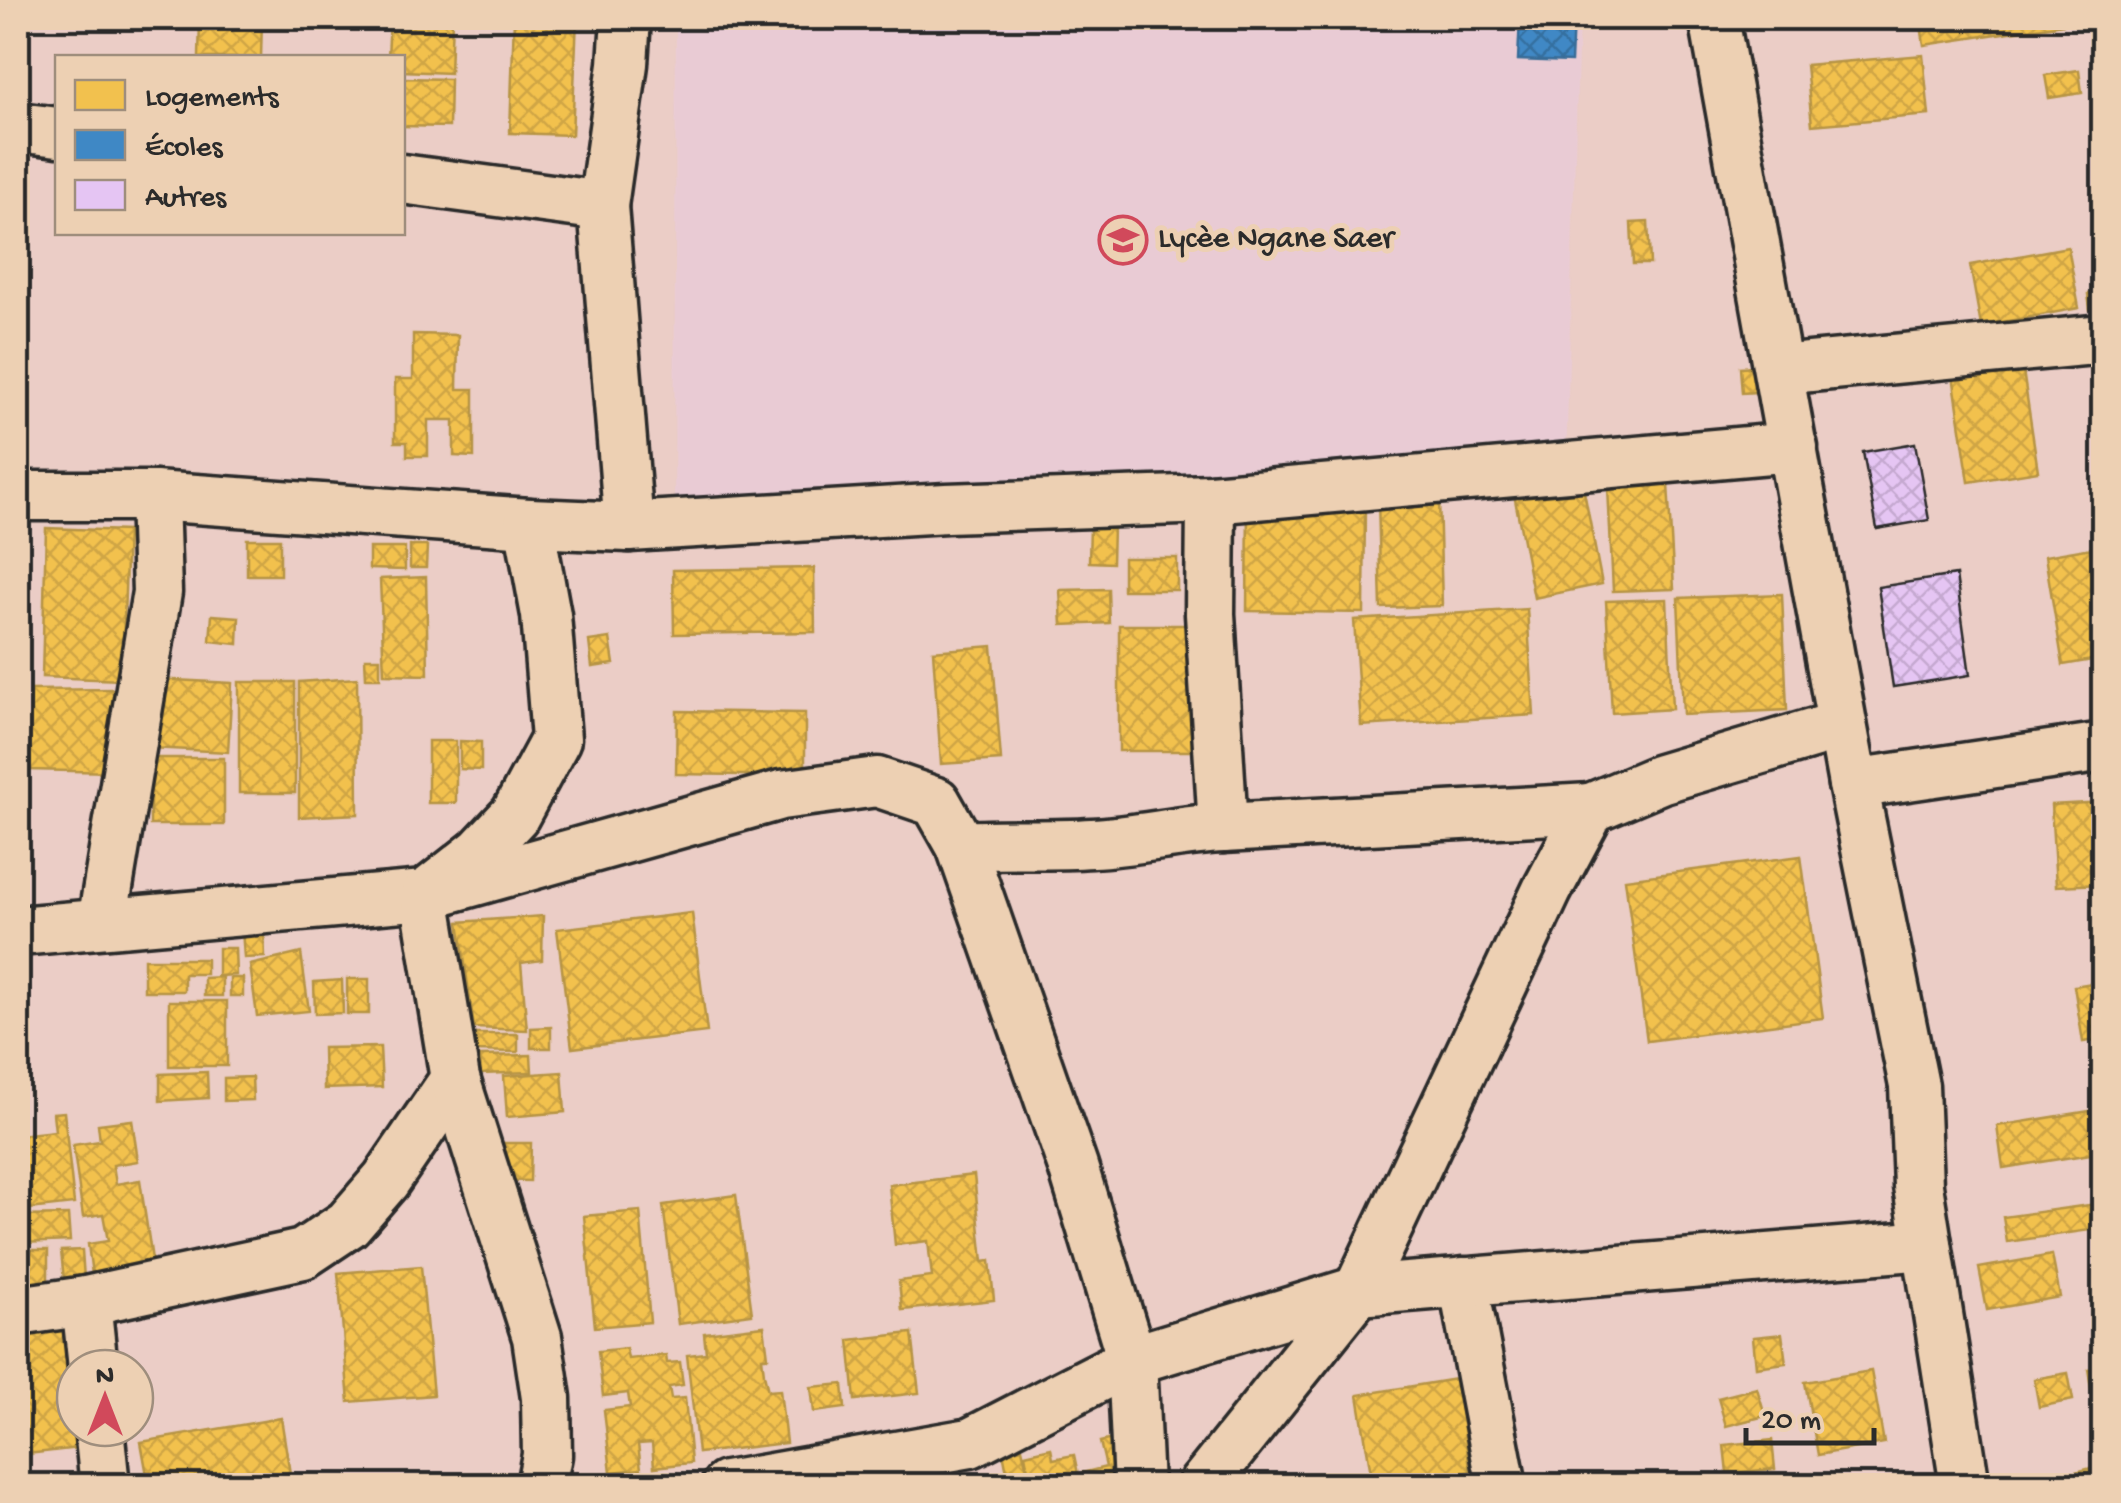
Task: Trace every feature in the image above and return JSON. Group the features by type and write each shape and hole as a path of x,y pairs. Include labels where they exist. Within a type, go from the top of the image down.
{"street":[{"path":"626,18 624,64 604,206 629,527"},
{"path":"1714,18 1853,784 1914,1086 1918,1186 1965,1486"},
{"path":"18,127 55,132"},
{"path":"405,179 604,206"},
{"path":"1779,370 2104,339"},
{"path":"18,496 154,496 629,527 946,508 1211,499 1793,447"},
{"path":"102,923 157,592 154,496"},
{"path":"1211,499 1210,614 1223,828"},
{"path":"425,895 481,851 515,815 556,739 546,615 528,523"},
{"path":"961,846 1090,844 1180,830 1590,808 1660,779 1842,724"},
{"path":"1853,784 2104,747"},
{"path":"18,932 425,895 781,795 877,782 936,802 961,846 1073,1168 1132,1360 1138,1486"},
{"path":"1202,1486 1358,1290 1546,890 1590,808"},
{"path":"425,895 455,1080 537,1337 546,1398 547,1455 541,1486"},
{"path":"18,1311 86,1301 302,1254 348,1224 386,1180 455,1080"},
{"path":"726,1486 886,1472 970,1443 1132,1360 1358,1290 1927,1245"},
{"path":"1463,1282 1502,1486"},
{"path":"86,1301 91,1348"},
{"path":"101,1448 105,1486"}],"shaded area":[{"name":"Lycèe Ngane Saer","path":"676,18 1579,18 1566,463 674,516"}],"building: Logements":[{"path":"200,18 262,18 261,55 199,55"},
{"path":"390,18 452,18 450,73 405,71 405,55 388,55"},
{"path":"514,18 577,18 572,135 510,133"},
{"path":"1920,18 2069,18 2070,23 1924,45"},
{"path":"1923,55 1929,115 1812,125 1806,65"},
{"path":"2079,70 2082,93 2049,98 2045,75"},
{"path":"405,78 450,79 449,127 405,126"},
{"path":"1648,222 1650,264 1633,264 1631,223"},
{"path":"2068,247 2079,308 1981,326 1970,265"},
{"path":"2104,292 2104,307 2090,309 2088,294"},
{"path":"413,334 458,335 457,389 474,389 474,457 454,456 454,420 428,420 428,456 407,456 407,442 395,442 395,379 413,379"},
{"path":"2022,364 2038,471 1969,482 1953,375"},
{"path":"1755,366 1757,392 1742,393 1740,367"},
{"path":"1581,476 1602,584 1534,598 1513,489"},
{"path":"1668,484 1674,589 1613,591 1608,487"},
{"path":"1439,497 1442,606 1381,608 1378,499"},
{"path":"1248,502 1365,503 1364,613 1247,611"},
{"path":"1090,526 1113,527 1112,563 1089,562"},
{"path":"46,528 127,531 122,680 42,677"},
{"path":"247,539 280,539 280,575 247,575"},
{"path":"410,546 427,546 426,568 410,568"},
{"path":"2104,546 2104,658 2063,665 2045,556"},
{"path":"369,548 405,548 405,570 369,569"},
{"path":"1123,558 1177,558 1177,590 1123,590"},
{"path":"814,568 815,632 674,634 673,570"},
{"path":"426,577 428,675 384,674 380,579"},
{"path":"1108,589 1109,623 1062,625 1060,590"},
{"path":"1782,594 1787,710 1683,715 1678,598"},
{"path":"1667,599 1672,709 1612,713 1606,601"},
{"path":"1527,609 1534,715 1361,726 1354,620"},
{"path":"212,615 239,617 238,644 210,641"},
{"path":"1119,625 1194,625 1194,751 1119,751"},
{"path":"610,638 614,664 592,667 589,641"},
{"path":"992,646 1001,760 941,764 933,651"},
{"path":"365,658 380,658 380,678 366,678"},
{"path":"357,678 358,814 299,817 299,682"},
{"path":"154,679 232,683 228,752 151,748"},
{"path":"239,682 295,682 295,793 239,793"},
{"path":"114,689 114,772 29,770 31,690"},
{"path":"677,711 805,713 805,776 676,774"},
{"path":"18,740 22,740 20,837 18,837"},
{"path":"428,741 456,741 456,803 428,803"},
{"path":"460,741 481,742 481,770 460,769"},
{"path":"150,758 224,758 224,825 150,825"},
{"path":"2104,802 2104,884 2056,886 2051,805"},
{"path":"1801,856 1823,1018 1647,1041 1625,879"},
{"path":"692,913 707,1032 572,1048 557,929"},
{"path":"543,916 542,960 521,963 527,1030 474,1028 459,922"},
{"path":"264,928 265,957 244,958 242,929"},
{"path":"218,948 235,948 236,975 218,976"},
{"path":"301,953 309,1011 257,1016 250,965"},
{"path":"144,959 206,959 206,974 184,974 184,991 144,991"},
{"path":"222,977 222,996 204,996 204,978"},
{"path":"230,978 243,978 243,996 230,996"},
{"path":"347,979 369,979 369,1014 347,1014"},
{"path":"342,980 343,1013 315,1014 314,982"},
{"path":"2104,981 2104,1039 2083,1042 2074,986"},
{"path":"169,1001 227,1001 227,1066 169,1066"},
{"path":"551,1027 551,1048 531,1048 531,1028"},
{"path":"474,1034 518,1034 518,1052 474,1051"},
{"path":"380,1047 382,1087 324,1089 323,1048"},
{"path":"531,1055 532,1072 481,1074 480,1056"},
{"path":"2104,1065 2104,1094 2096,1095 2092,1067"},
{"path":"207,1072 208,1098 160,1101 160,1074"},
{"path":"562,1072 565,1112 507,1117 504,1076"},
{"path":"252,1077 253,1100 224,1101 224,1078"},
{"path":"2090,1111 2097,1153 2003,1168 1997,1126"},
{"path":"64,1112 74,1204 19,1210 18,1135 55,1131 53,1113"},
{"path":"132,1120 138,1161 113,1165 116,1184 140,1180 154,1273 93,1282 88,1244 108,1241 103,1214 83,1217 73,1145 100,1141 98,1124"},
{"path":"489,1143 531,1143 530,1181 489,1180"},
{"path":"974,1175 983,1262 990,1261 994,1300 902,1310 899,1281 932,1277 928,1241 895,1245 889,1185"},
{"path":"736,1195 752,1314 678,1324 663,1205"},
{"path":"2104,1203 2104,1228 2007,1242 2003,1217"},
{"path":"640,1211 650,1322 595,1327 584,1216"},
{"path":"68,1215 70,1241 21,1243 20,1216"},
{"path":"23,1250 48,1250 48,1288 24,1288"},
{"path":"82,1250 84,1279 64,1280 61,1251"},
{"path":"2052,1255 2060,1297 1987,1310 1979,1268"},
{"path":"421,1266 433,1395 349,1402 338,1273"},
{"path":"764,1326 768,1357 762,1357 764,1374 768,1391 780,1390 786,1443 698,1453 687,1355 706,1353 704,1333"},
{"path":"64,1330 66,1348 55,1348 55,1448 79,1448 18,1455 18,1333"},
{"path":"912,1333 919,1393 855,1400 849,1340"},
{"path":"1782,1334 1786,1363 1756,1367 1753,1337"},
{"path":"626,1348 628,1359 666,1355 667,1363 680,1362 683,1385 669,1387 671,1399 685,1398 691,1463 654,1467 652,1443 638,1444 641,1469 611,1472 604,1410 630,1407 628,1393 603,1396 598,1351"},
{"path":"2104,1366 2104,1465 2088,1369"},
{"path":"1871,1371 1884,1443 1818,1455 1805,1382"},
{"path":"2068,1373 2073,1400 2039,1407 2034,1379"},
{"path":"1456,1379 1473,1486 1373,1486 1358,1395"},
{"path":"843,1384 845,1408 814,1412 811,1387"},
{"path":"1757,1388 1765,1416 1726,1426 1718,1398"},
{"path":"281,1418 292,1486 149,1486 142,1448 155,1448 155,1440"},
{"path":"1116,1438 1120,1486 1031,1486 1025,1454 1051,1448 1053,1459 1074,1455 1078,1474 1106,1467 1100,1442"},
{"path":"1772,1440 1775,1469 1727,1473 1724,1445"},
{"path":"1022,1448 1031,1486 984,1486 983,1482 1008,1477 1003,1452"},
{"path":"2091,1468 2096,1486 2062,1486 2060,1476"},
{"path":"958,1472 961,1486 926,1486 925,1479"}],"building: Écoles":[{"path":"741,18 741,21 696,19"},
{"path":"1520,18 1573,18 1571,62 1518,60"}],"building: Autres":[{"path":"1915,443 1929,520 1877,529 1863,452"},
{"path":"1956,575 1970,675 1893,687 1878,587"}],"place":[{"name":"Lycèe Ngane Saer","path":"1123,240"}]}
